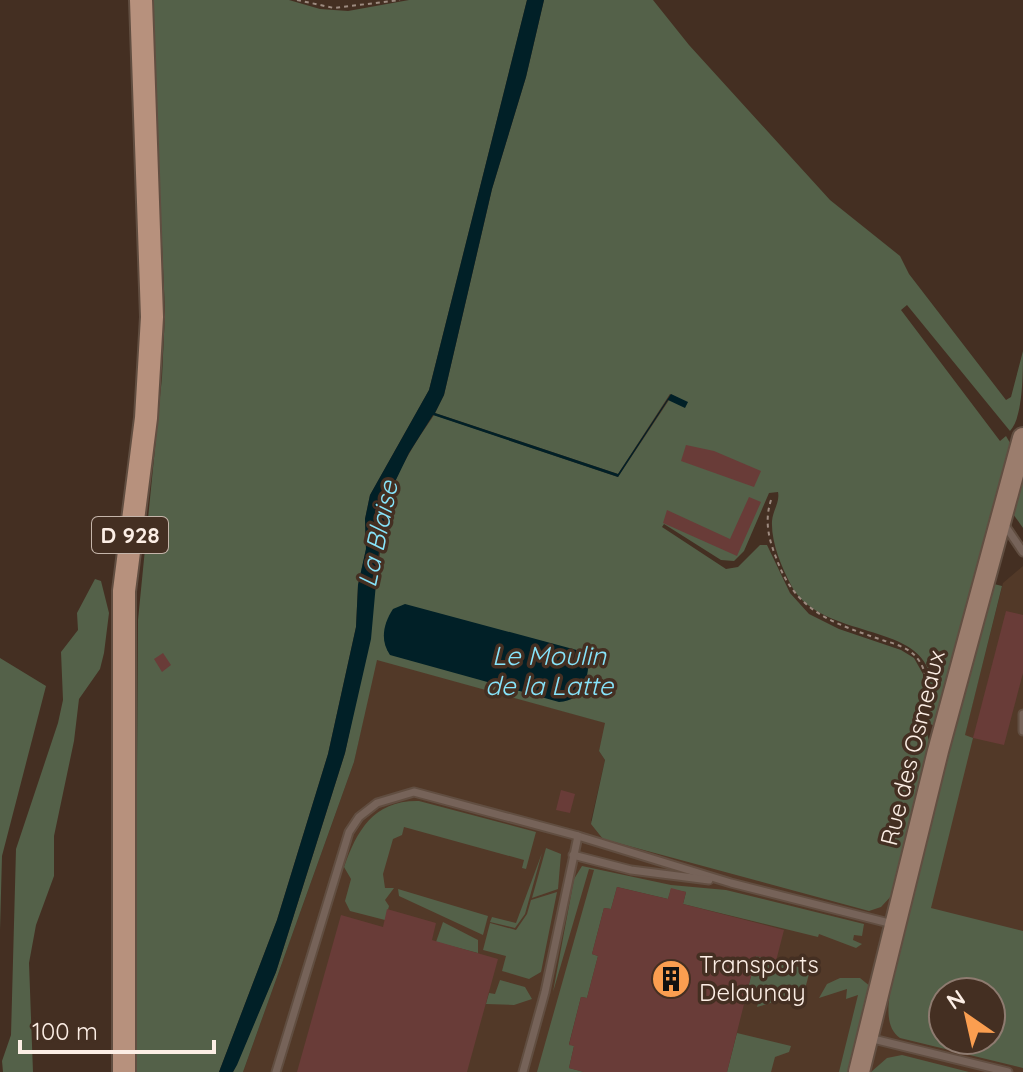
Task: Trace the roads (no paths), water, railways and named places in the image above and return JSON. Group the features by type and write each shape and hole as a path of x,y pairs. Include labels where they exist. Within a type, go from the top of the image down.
{"main road":[{"name":"D 928","path":"124,1072 124,591 146,418 152,330 141,0"},
{"name":"Rue des Osmeaux","path":"859,1072 1023,438"}],"lane":[{"path":"1000,519 1023,552"},
{"path":"1023,714 1023,731"},
{"path":"276,1072 345,842 353,824 368,809 393,796 421,792 731,883 895,924"},
{"path":"523,1072 545,992 578,836"},
{"path":"573,855 631,870 731,883"},
{"path":"867,1038 1008,1072"}],"water":[{"name":"La Blaise","path":"527,0 544,0 526,77 492,189 444,395 435,413 618,474 671,394 688,402 685,408 668,400 618,477 433,415 392,488 380,539 371,639 345,753 276,972 237,1065 233,1072 219,1072 277,920 328,754 356,627 358,585 366,549 365,519 370,495 429,390"},
{"name":"Le Moulin de la Latte","path":"405,604 584,652 589,660 583,688 574,698 559,702 390,655 385,644 385,626 393,609"}],"place":[{"name":"Transports Delaunay","path":"671,979"}]}
